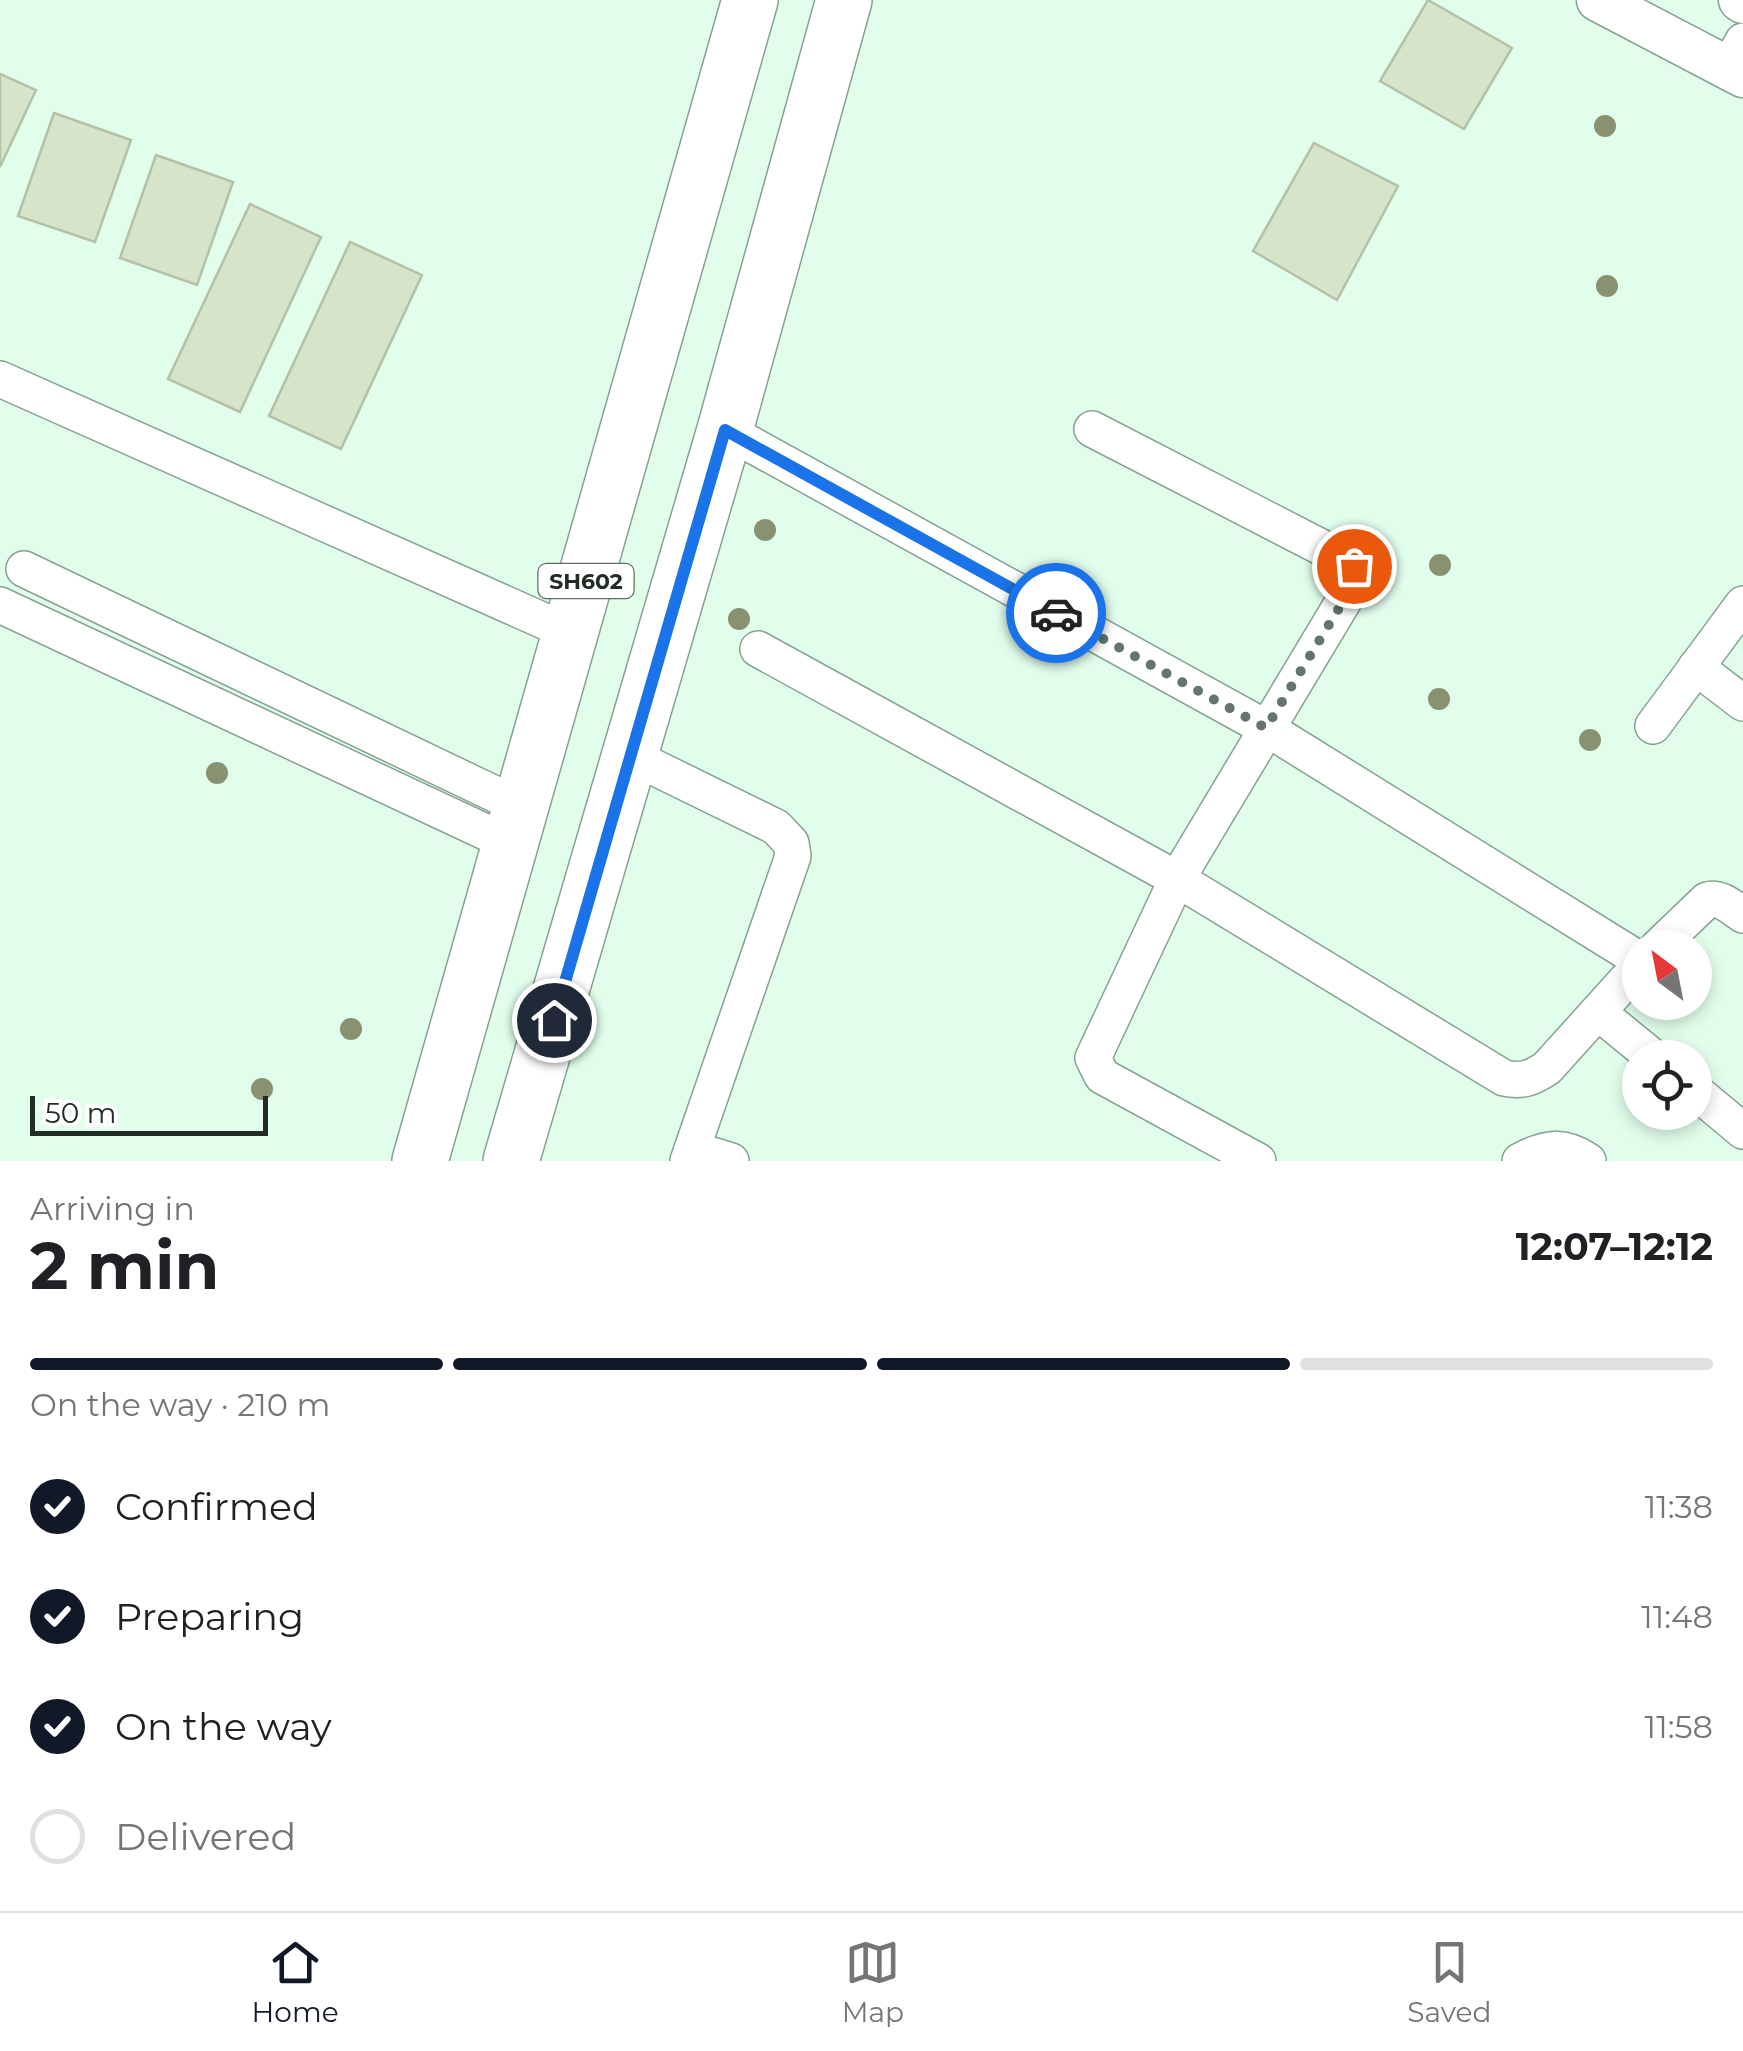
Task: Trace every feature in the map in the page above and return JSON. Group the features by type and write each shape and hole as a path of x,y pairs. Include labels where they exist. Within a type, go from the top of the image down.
{"main road":[{"name":"SH602","path":"420,1161 750,0"},
{"path":"510,1161 725,430 844,0"}],"street":[{"path":"1598,0 1738,62"},
{"path":"0,379 571,633"},
{"path":"1092,429 1354,566 1355,582 1177,879 1093,1058 1102,1076 1258,1161"},
{"path":"725,430 1266,728 1622,952"},
{"path":"24,569 517,826"},
{"path":"1652,726 1743,604"},
{"path":"0,605 517,826"},
{"path":"758,650 1177,879 1504,1078 1532,1078 1547,1068 1622,985"},
{"path":"1696,667 1743,703"},
{"path":"630,756 776,827 791,843 792,856 690,1155 731,1161"},
{"path":"1676,930 1707,900 1714,898 1743,916"},
{"path":"1599,1012 1632,1040"},
{"path":"1712,1106 1743,1131"},
{"path":"1520,1161 1556,1147 1588,1161"}],"building":[{"path":"1428,0 1512,48 1464,129 1380,81"},
{"path":"0,74 36,90 0,167"},
{"path":"54,113 131,140 95,242 18,216"},
{"path":"1314,143 1398,186 1337,300 1253,251"},
{"path":"156,155 233,182 197,285 120,258"},
{"path":"250,204 321,237 240,412 168,379"},
{"path":"350,242 422,275 341,449 269,416"}],"way so far":[{"path":"1056,613 1266,728 1355,582 1354,566"}],"route":[{"path":"554,1020 725,430 1056,613"}]}
